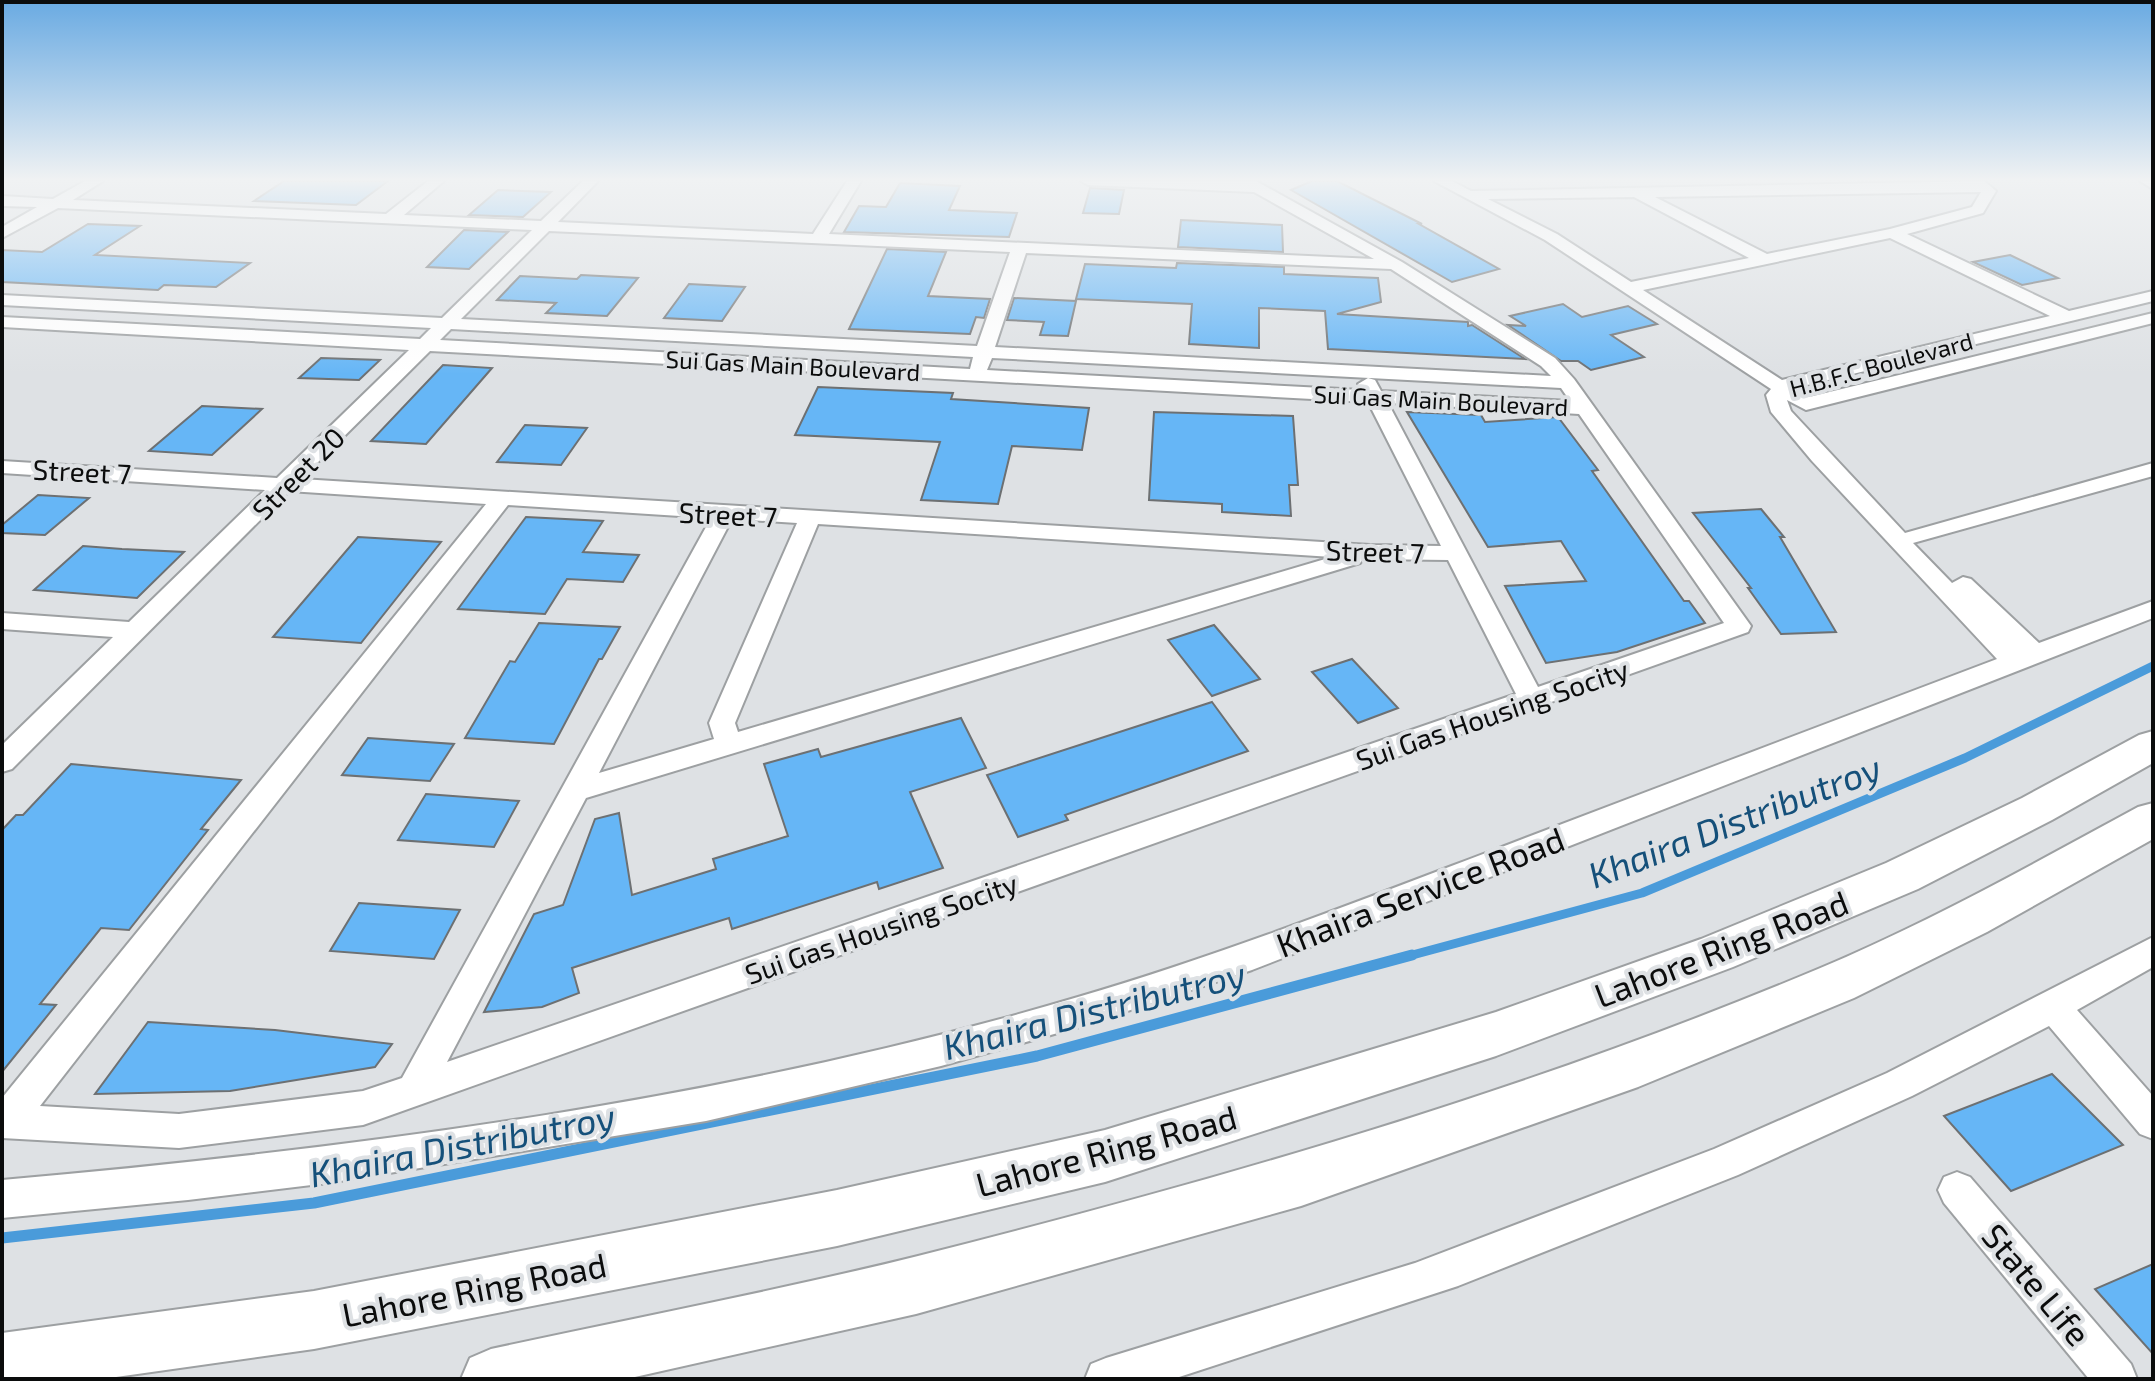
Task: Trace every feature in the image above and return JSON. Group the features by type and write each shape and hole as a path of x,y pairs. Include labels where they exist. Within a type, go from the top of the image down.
{"highway":[{"name":"Lahore Ring Road","path":"2,1363 314,1320 837,1218 1105,1156 1496,1034 1717,953 1902,876 2024,816 2153,745"},
{"path":"491,1379 916,1285 1301,1179 1638,1064 1837,983 1971,919 2153,819"}],"street":[{"name":"Street 20","path":"2,762 527,245"},
{"path":"989,245 1396,265"},
{"path":"1361,245 1538,355 1567,383 1585,408"},
{"path":"1564,245 1806,404"},
{"path":"1738,245 1766,260"},
{"path":"1628,288 1834,245"},
{"path":"1918,245 2067,317"},
{"path":"977,375 1020,247"},
{"name":"H.B.F.C Boulevard","path":"2025,658 1795,429 1777,403 1776,395 1780,389 1796,382 2153,296"},
{"name":"Sui Gas Main Boulevard","path":"2,300 1567,383"},
{"path":"6,322 39,302"},
{"path":"2125,303 2153,317"},
{"name":"H.B.F.C Boulevard","path":"2025,658 1809,421 1803,410 1806,404 2153,317"},
{"name":"Sui Gas Main Boulevard","path":"6,322 1585,408"},
{"path":"1363,374 1532,700"},
{"name":"Sui Gas Housing Socity","path":"4,1121 179,1131 363,1108 1739,626 1585,408"},
{"name":"Street 7","path":"2,467 724,514 1370,552 1455,553"},
{"path":"1914,536 2153,469"},
{"path":"4,1121 501,499"},
{"path":"413,1092 724,514"},
{"path":"729,744 722,723 810,518"},
{"path":"578,790 1370,552"},
{"name":"Khaira Service Road","path":"2,1199 328,1165 706,1104 941,1051 1079,1012 1241,960 2153,609"},
{"path":"2,621 137,631"},
{"path":"1106,1379 1456,1268 1629,1202 1878,1096 2055,1009 2153,951"},
{"path":"2055,1009 2153,1122"},
{"name":"State Life","path":"1957,1190 2116,1379"}],"building":[{"path":"53,245 110,245 95,255 250,263 216,287 164,285 158,290 2,282 2,250 42,252"},
{"path":"449,245 494,245 469,269 427,267"},
{"path":"1283,245 1283,252 1178,247"},
{"path":"1388,245 1457,245 1499,269 1452,282"},
{"path":"887,249 946,252 928,296 990,299 984,318 976,317 970,334 849,329"},
{"path":"2010,255 2058,278 2022,285 1973,262"},
{"path":"1177,263 1284,267 1284,274 1378,278 1381,302 1337,314 1468,322 1468,326 1472,325 1525,359 1328,349 1325,311 1259,308 1259,348 1189,344 1192,304 1076,299 1085,264 1176,268"},
{"path":"581,275 638,278 607,316 546,313 556,303 497,300 520,276 577,279"},
{"path":"689,284 745,287 722,321 664,318"},
{"path":"1014,298 1076,301 1068,336 1040,335 1044,322 1007,320"},
{"path":"1563,304 1582,317 1628,306 1657,324 1611,335 1644,357 1591,370 1578,361 1561,361 1508,325 1526,326 1510,316"},
{"path":"321,358 380,360 359,380 299,378"},
{"path":"443,365 492,368 426,444 371,441"},
{"path":"818,387 953,393 951,399 1089,408 1082,450 1012,446 998,504 921,500 940,442 795,435"},
{"path":"202,406 262,409 212,455 149,451"},
{"path":"1154,412 1293,416 1298,485 1289,485 1291,516 1222,512 1222,504 1149,500"},
{"path":"1407,412 1481,415 1485,422 1558,417 1598,470 1592,471 1684,601 1689,601 1705,623 1617,652 1546,663 1505,586 1586,581 1561,541 1488,547"},
{"path":"525,425 587,428 561,465 497,462"},
{"path":"38,495 89,498 45,535 2,533 2,525"},
{"path":"1761,509 1784,537 1780,537 1836,632 1781,634 1748,588 1751,588 1693,513"},
{"path":"526,517 603,521 583,552 639,555 623,582 567,579 545,614 458,609"},
{"path":"358,537 441,542 361,643 273,637"},
{"path":"83,546 184,552 137,598 34,590"},
{"path":"539,623 620,627 602,659 599,659 554,744 465,738 510,661 515,662"},
{"path":"1214,625 1260,679 1212,696 1168,640"},
{"path":"1352,659 1398,708 1358,723 1312,672"},
{"path":"1212,702 1248,751 1065,815 1068,820 1018,837 987,775"},
{"path":"961,718 986,768 910,792 943,868 879,889 877,882 732,929 729,918 652,942 572,968 579,993 542,1007 484,1012 534,914 563,905 595,819 619,813 632,895 716,869 713,859 788,836 764,764 818,749 821,757"},
{"path":"368,738 454,744 430,781 342,775"},
{"path":"71,764 241,780 201,829 208,830 129,930 101,928 40,1004 56,1005 2,1072 2,830 16,815 23,815"},
{"path":"426,794 519,801 494,847 398,840"},
{"path":"359,903 460,910 434,959 330,951"},
{"path":"148,1022 275,1030 392,1044 375,1067 230,1091 95,1094"},
{"path":"2052,1074 2123,1145 2011,1191 1944,1116"},
{"path":"2153,1264 2153,1354 2095,1289"}],"waterway":[{"name":"Khaira Distributroy","path":"1405,957 1642,893 1965,758 2153,666"},
{"name":"Khaira Distributroy","path":"2,1238 314,1203 1037,1056 1412,955"}]}
